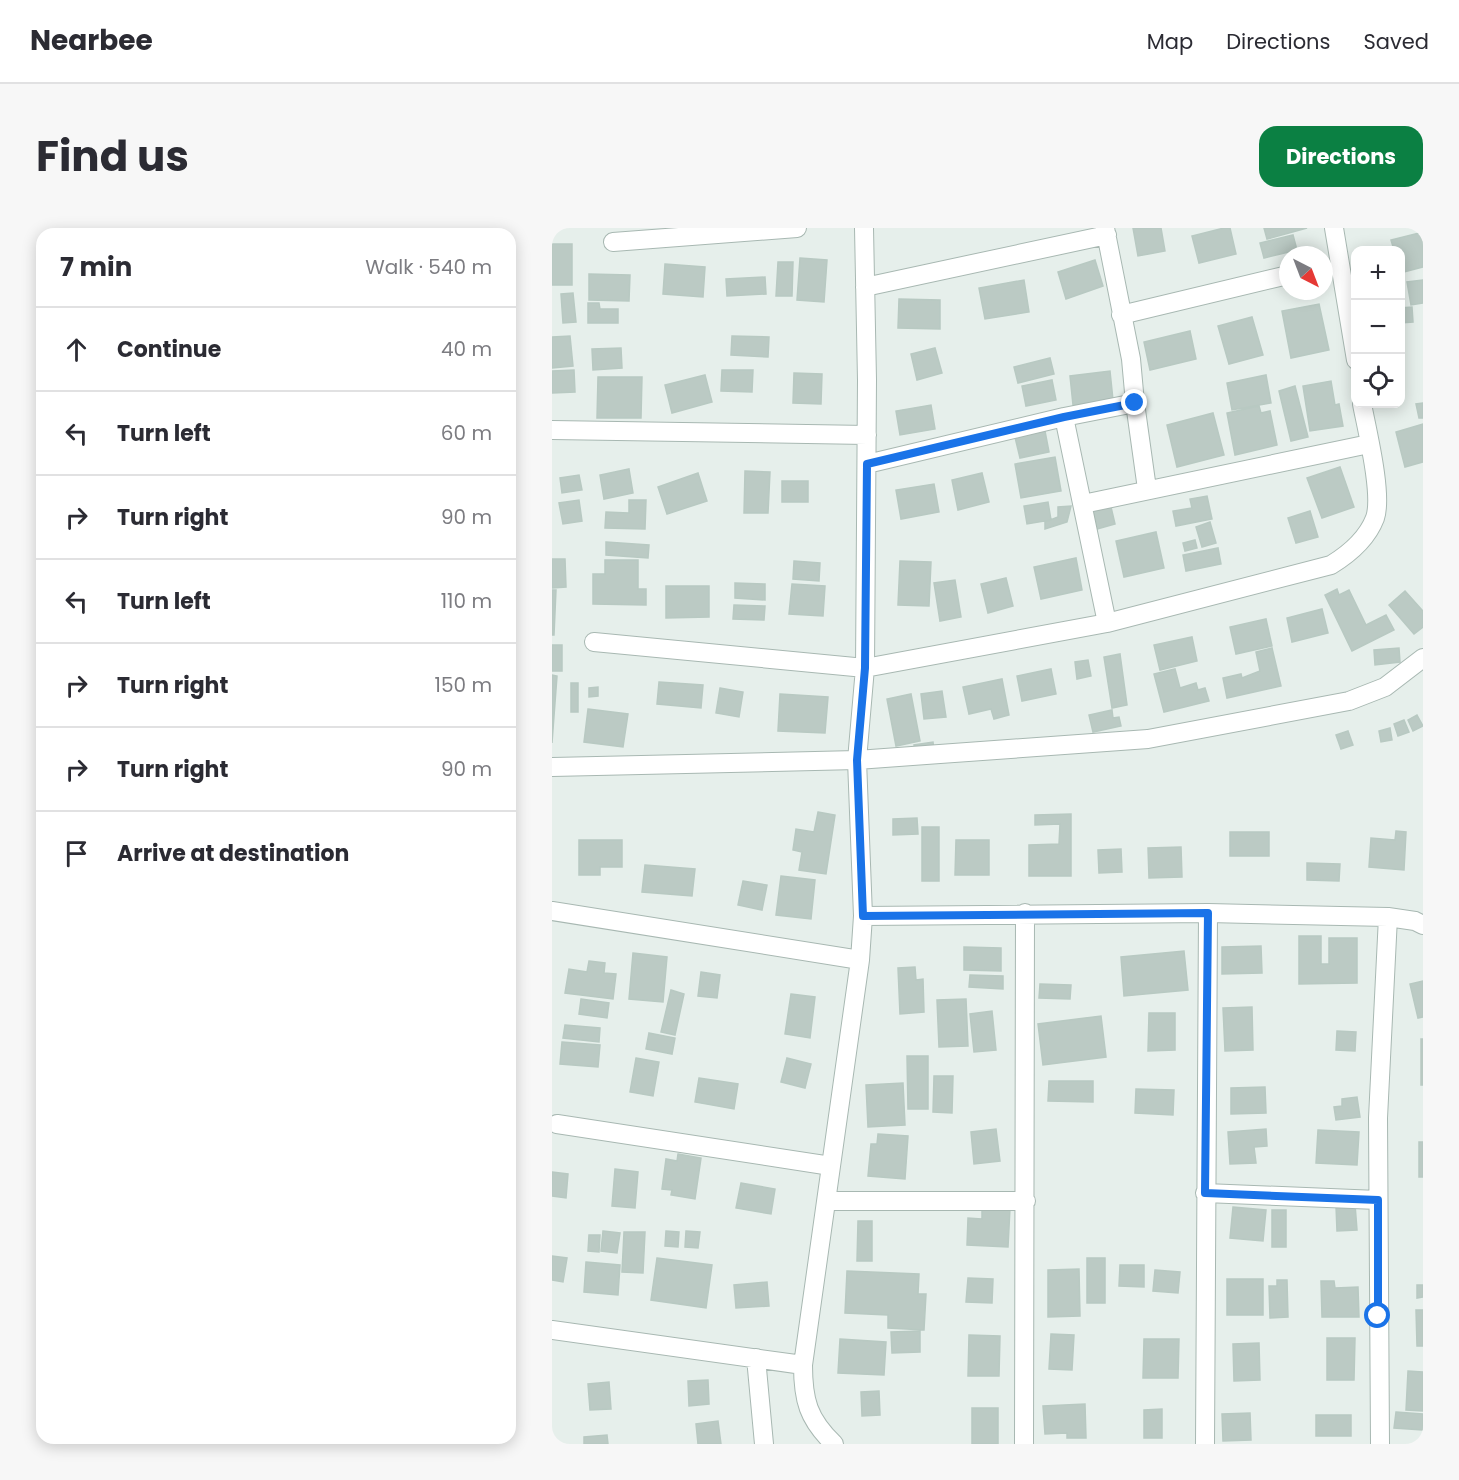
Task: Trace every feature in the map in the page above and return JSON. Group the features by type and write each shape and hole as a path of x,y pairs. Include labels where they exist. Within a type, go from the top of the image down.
{"street":[{"path":"613,243 797,228"},
{"path":"834,1444 813,1421 803,1395 803,1365 860,960 863,916 857,760 865,668 867,435 864,228"},
{"path":"1333,246 1334,228"},
{"path":"865,287 1106,232 1134,379 1135,403 1147,489"},
{"path":"1333,268 1354,354"},
{"path":"1121,315 1279,277"},
{"path":"867,464 1064,417 1135,403"},
{"path":"594,642 865,668 1107,623 1331,565 1350,553 1375,518 1377,490 1363,408"},
{"path":"1064,417 1107,623"},
{"path":"552,430 867,435"},
{"path":"1083,504 1369,444"},
{"path":"552,767 857,760 1148,739 1349,701 1384,687 1423,658"},
{"path":"552,911 860,960"},
{"path":"1024,1444 1025,913"},
{"path":"863,916 1208,913 1388,917 1415,921 1423,925"},
{"path":"1205,1444 1208,913"},
{"path":"1380,1444 1378,1118 1388,917"},
{"path":"557,1124 831,1166"},
{"path":"1205,1193 1378,1200"},
{"path":"826,1201 1026,1201"},
{"path":"552,1330 803,1365"},
{"path":"756,1358 764,1444"}],"building":[{"path":"1133,228 1161,228 1165,251 1138,256"},
{"path":"1230,228 1236,254 1199,263 1192,236"},
{"path":"1264,228 1307,228 1267,239"},
{"path":"1423,232 1423,267 1405,272 1405,246 1393,246 1391,240"},
{"path":"1293,235 1296,246 1279,246 1279,254 1264,258 1260,243"},
{"path":"552,244 572,244 572,285 552,285"},
{"path":"800,258 827,260 824,302 797,300"},
{"path":"1095,260 1103,286 1066,299 1058,272"},
{"path":"778,262 793,262 792,296 776,296"},
{"path":"665,264 705,267 703,297 663,294"},
{"path":"589,274 630,275 629,301 589,300"},
{"path":"765,277 766,294 727,296 726,279"},
{"path":"1024,280 1029,312 985,319 979,288"},
{"path":"1423,280 1423,303 1411,305 1407,282"},
{"path":"573,293 576,322 563,323 561,294"},
{"path":"899,299 940,300 940,329 898,328"},
{"path":"588,303 599,303 600,309 618,309 618,323 588,323"},
{"path":"1319,304 1329,350 1291,358 1282,311"},
{"path":"1412,307 1413,322 1405,323 1405,308"},
{"path":"1252,317 1263,355 1229,364 1218,326"},
{"path":"1190,331 1196,359 1150,370 1144,342"},
{"path":"570,336 573,366 552,368 552,337"},
{"path":"732,336 769,337 768,357 731,355"},
{"path":"621,348 622,368 593,370 592,349"},
{"path":"935,348 942,373 917,380 911,354"},
{"path":"1050,358 1054,374 1018,383 1014,367"},
{"path":"574,370 575,392 552,393 552,371"},
{"path":"722,370 753,370 752,392 721,391"},
{"path":"1110,371 1113,400 1073,405 1070,376"},
{"path":"794,373 822,374 821,404 793,403"},
{"path":"705,375 712,402 672,413 665,385"},
{"path":"1266,375 1271,403 1232,410 1227,383"},
{"path":"598,377 642,377 641,418 597,418"},
{"path":"1052,380 1056,400 1026,406 1022,386"},
{"path":"1331,381 1335,405 1339,404 1343,426 1310,431 1303,386"},
{"path":"1295,386 1308,437 1291,441 1279,391"},
{"path":"1423,403 1423,418 1419,418 1416,404"},
{"path":"931,405 935,429 900,435 896,411"},
{"path":"1259,406 1261,413 1270,411 1277,445 1235,455 1227,413"},
{"path":"1213,413 1224,455 1177,467 1167,425"},
{"path":"1423,424 1423,462 1405,467 1396,432"},
{"path":"1044,426 1049,452 1020,458 1014,433"},
{"path":"1055,457 1061,491 1021,498 1015,464"},
{"path":"1340,467 1354,507 1322,518 1307,478"},
{"path":"629,469 633,493 604,499 600,475"},
{"path":"745,471 770,472 768,513 744,513"},
{"path":"698,473 707,501 667,514 658,487"},
{"path":"982,473 989,502 958,510 952,480"},
{"path":"579,475 582,490 562,493 560,478"},
{"path":"782,481 808,481 808,502 782,502"},
{"path":"934,484 939,512 901,519 896,490"},
{"path":"1207,496 1212,519 1176,526 1173,511 1192,508 1190,499"},
{"path":"579,500 582,521 563,524 559,503"},
{"path":"629,500 646,500 645,529 605,528 606,512 629,513"},
{"path":"1048,502 1051,520 1027,524 1024,506"},
{"path":"1071,506 1067,522 1045,529 1045,522 1058,517 1058,507"},
{"path":"1111,507 1115,524 1097,529 1093,511"},
{"path":"1310,511 1318,537 1296,543 1288,518"},
{"path":"1210,522 1216,543 1202,547 1196,527"},
{"path":"1156,532 1164,568 1124,577 1116,541"},
{"path":"1195,540 1197,548 1185,551 1183,543"},
{"path":"606,542 649,545 648,558 606,555"},
{"path":"1218,548 1221,564 1186,571 1183,555"},
{"path":"1076,558 1082,590 1041,599 1034,567"},
{"path":"552,559 565,559 566,587 552,588"},
{"path":"605,560 638,560 638,589 646,589 646,605 593,604 593,574 605,574"},
{"path":"794,561 820,563 819,581 793,579"},
{"path":"900,561 931,562 929,606 898,605"},
{"path":"1006,578 1013,606 988,613 981,584"},
{"path":"955,580 961,617 940,621 934,583"},
{"path":"735,583 765,584 765,600 735,598"},
{"path":"792,584 825,586 823,616 789,614"},
{"path":"666,586 709,586 709,617 666,618"},
{"path":"1337,589 1339,595 1349,590 1366,625 1386,615 1394,630 1352,651 1325,595"},
{"path":"552,590 556,590 554,635 552,635"},
{"path":"1405,591 1423,611 1423,627 1414,634 1389,605"},
{"path":"734,605 765,606 764,620 733,619"},
{"path":"1322,609 1328,633 1292,642 1287,618"},
{"path":"1266,619 1272,646 1236,654 1230,627"},
{"path":"1192,637 1197,661 1160,670 1154,645"},
{"path":"552,645 562,645 562,671 552,671"},
{"path":"1272,648 1281,686 1227,698 1223,678 1241,674 1242,678 1260,671 1256,652"},
{"path":"1399,648 1400,662 1375,665 1374,650"},
{"path":"1120,654 1127,705 1112,708 1104,657"},
{"path":"1088,660 1091,676 1077,679 1075,662"},
{"path":"1051,669 1056,694 1022,701 1017,676"},
{"path":"1175,669 1180,688 1196,683 1198,690 1205,688 1209,701 1164,712 1154,674"},
{"path":"552,675 557,676 552,743"},
{"path":"1002,679 1009,715 994,719 991,709 969,714 963,687"},
{"path":"659,682 703,685 701,708 657,704"},
{"path":"571,683 578,683 578,712 571,712"},
{"path":"598,687 598,696 589,697 589,688"},
{"path":"720,688 743,692 739,717 716,713"},
{"path":"942,691 946,717 924,719 921,694"},
{"path":"780,694 828,697 825,733 778,731"},
{"path":"911,694 920,741 896,746 887,699"},
{"path":"588,709 628,714 623,747 584,742"},
{"path":"1112,710 1113,718 1119,717 1121,726 1093,732 1089,715"},
{"path":"1417,715 1423,726 1413,731 1408,720"},
{"path":"1404,720 1409,732 1398,736 1394,724"},
{"path":"1390,728 1392,740 1381,742 1379,731"},
{"path":"1348,731 1353,745 1341,749 1336,735"},
{"path":"933,742 935,758 916,761 914,745"},
{"path":"818,812 835,815 826,874 799,870 802,852 793,850 796,829 814,832"},
{"path":"1071,814 1071,876 1029,876 1029,845 1059,844 1060,824 1035,825 1035,815"},
{"path":"917,818 918,834 893,835 893,819"},
{"path":"922,827 939,827 939,881 922,881"},
{"path":"1396,831 1406,832 1404,870 1369,867 1371,838 1395,840"},
{"path":"1230,832 1269,832 1269,856 1230,856"},
{"path":"579,840 622,840 622,867 600,867 600,875 579,875"},
{"path":"956,840 989,840 989,875 955,875"},
{"path":"1181,847 1182,877 1149,878 1148,848"},
{"path":"1121,849 1122,872 1099,873 1098,850"},
{"path":"1307,863 1340,864 1339,881 1307,880"},
{"path":"645,865 695,869 692,896 642,892"},
{"path":"781,876 815,880 811,919 776,915"},
{"path":"743,881 767,885 762,910 738,905"},
{"path":"1299,936 1321,936 1321,964 1329,964 1329,938 1357,938 1357,983 1299,984"},
{"path":"1261,946 1262,973 1222,974 1222,947"},
{"path":"964,947 1001,948 1001,971 964,970"},
{"path":"1184,951 1188,990 1124,996 1121,957"},
{"path":"633,953 667,957 663,1002 629,999"},
{"path":"589,961 605,963 604,973 616,974 613,999 565,993 569,969 587,972"},
{"path":"915,967 916,980 923,979 924,1012 900,1014 898,968"},
{"path":"701,972 720,975 717,998 698,996"},
{"path":"970,975 1003,976 1003,989 969,987"},
{"path":"1423,981 1423,1017 1418,1018 1410,984"},
{"path":"1040,984 1071,985 1070,999 1039,998"},
{"path":"671,990 684,994 675,1035 661,1032"},
{"path":"791,994 815,997 810,1038 785,1034"},
{"path":"581,999 609,1003 607,1018 579,1014"},
{"path":"966,999 968,1046 939,1047 937,1000"},
{"path":"1252,1007 1253,1050 1225,1051 1223,1008"},
{"path":"992,1011 996,1050 974,1052 970,1014"},
{"path":"1149,1013 1175,1013 1175,1050 1148,1051"},
{"path":"1101,1016 1106,1057 1043,1065 1038,1024"},
{"path":"565,1025 600,1028 599,1042 563,1038"},
{"path":"1337,1031 1356,1032 1355,1051 1336,1050"},
{"path":"649,1033 675,1038 672,1054 646,1049"},
{"path":"1421,1039 1423,1039 1423,1085 1421,1085"},
{"path":"562,1042 600,1045 598,1067 560,1064"},
{"path":"907,1056 928,1056 928,1109 908,1109"},
{"path":"636,1058 659,1062 653,1096 630,1092"},
{"path":"787,1058 811,1064 805,1088 781,1082"},
{"path":"934,1076 953,1076 952,1113 933,1112"},
{"path":"699,1078 738,1084 734,1109 695,1102"},
{"path":"1049,1081 1093,1081 1093,1102 1048,1101"},
{"path":"903,1083 905,1125 868,1127 866,1085"},
{"path":"1265,1087 1266,1113 1231,1114 1231,1088"},
{"path":"1136,1089 1174,1090 1173,1115 1135,1113"},
{"path":"1357,1097 1360,1117 1336,1120 1334,1107 1342,1106 1342,1099"},
{"path":"996,1129 1000,1161 974,1164 971,1132"},
{"path":"1266,1129 1267,1146 1254,1147 1256,1163 1230,1164 1228,1132"},
{"path":"1318,1130 1359,1132 1357,1165 1316,1163"},
{"path":"878,1134 908,1136 905,1179 868,1176 871,1144 877,1144"},
{"path":"1419,1142 1423,1142 1423,1177 1419,1177"},
{"path":"678,1154 701,1158 695,1199 671,1195 672,1190 662,1189 666,1159 677,1161"},
{"path":"615,1169 638,1172 635,1208 612,1206"},
{"path":"552,1172 568,1174 566,1198 552,1196"},
{"path":"741,1183 775,1189 771,1214 736,1208"},
{"path":"1355,1204 1357,1230 1337,1231 1336,1206"},
{"path":"982,1206 1010,1208 1008,1247 967,1245 968,1218 982,1219"},
{"path":"1233,1207 1266,1210 1263,1241 1230,1238"},
{"path":"1272,1210 1286,1210 1286,1247 1272,1247"},
{"path":"858,1221 872,1221 872,1261 857,1261"},
{"path":"603,1231 620,1233 617,1253 601,1251"},
{"path":"666,1231 679,1232 678,1247 665,1246"},
{"path":"686,1231 700,1232 698,1248 685,1247"},
{"path":"624,1232 645,1232 643,1273 622,1272"},
{"path":"589,1235 600,1235 599,1252 588,1251"},
{"path":"552,1256 567,1258 563,1282 552,1280"},
{"path":"657,1258 712,1265 706,1308 651,1300"},
{"path":"1087,1258 1105,1258 1105,1303 1087,1303"},
{"path":"586,1262 620,1265 618,1295 584,1292"},
{"path":"1120,1265 1144,1265 1144,1287 1119,1286"},
{"path":"1079,1269 1080,1316 1048,1317 1048,1270"},
{"path":"1155,1270 1180,1272 1178,1293 1153,1291"},
{"path":"847,1271 919,1274 918,1294 926,1294 924,1330 888,1328 888,1315 845,1313"},
{"path":"968,1278 993,1279 992,1303 966,1302"},
{"path":"1227,1279 1263,1279 1263,1315 1227,1315"},
{"path":"1277,1280 1287,1280 1288,1317 1270,1318 1269,1286 1277,1286"},
{"path":"1321,1281 1334,1281 1335,1288 1358,1287 1359,1317 1322,1317"},
{"path":"767,1282 769,1306 736,1308 734,1285"},
{"path":"1417,1285 1423,1285 1423,1297 1417,1298"},
{"path":"1416,1310 1423,1310 1423,1346 1417,1346"},
{"path":"920,1331 920,1352 892,1353 891,1332"},
{"path":"1051,1334 1074,1335 1072,1370 1049,1369"},
{"path":"969,1335 1000,1336 999,1376 968,1376"},
{"path":"1327,1338 1355,1338 1354,1380 1327,1380"},
{"path":"840,1339 886,1342 884,1375 838,1373"},
{"path":"1144,1339 1179,1339 1178,1378 1143,1378"},
{"path":"1259,1343 1260,1380 1234,1381 1233,1344"},
{"path":"1408,1371 1423,1372 1423,1411 1406,1410"},
{"path":"708,1380 709,1404 689,1406 688,1381"},
{"path":"609,1382 611,1409 590,1410 588,1384"},
{"path":"879,1391 880,1415 862,1416 861,1392"},
{"path":"1085,1404 1086,1438 1067,1438 1067,1433 1045,1434 1043,1406"},
{"path":"972,1408 998,1408 998,1444 972,1444"},
{"path":"1162,1409 1162,1438 1144,1438 1144,1410"},
{"path":"1396,1412 1423,1414 1423,1430 1394,1428"},
{"path":"1250,1413 1251,1440 1223,1441 1222,1414"},
{"path":"1316,1415 1351,1415 1351,1436 1316,1436"},
{"path":"718,1421 721,1444 698,1444 696,1424"},
{"path":"607,1435 608,1444 584,1444 584,1437"}],"route":[{"path":"1135,403 1064,417 867,464 865,668 857,760 863,916 1208,913 1205,1193 1378,1200 1378,1316"}]}
